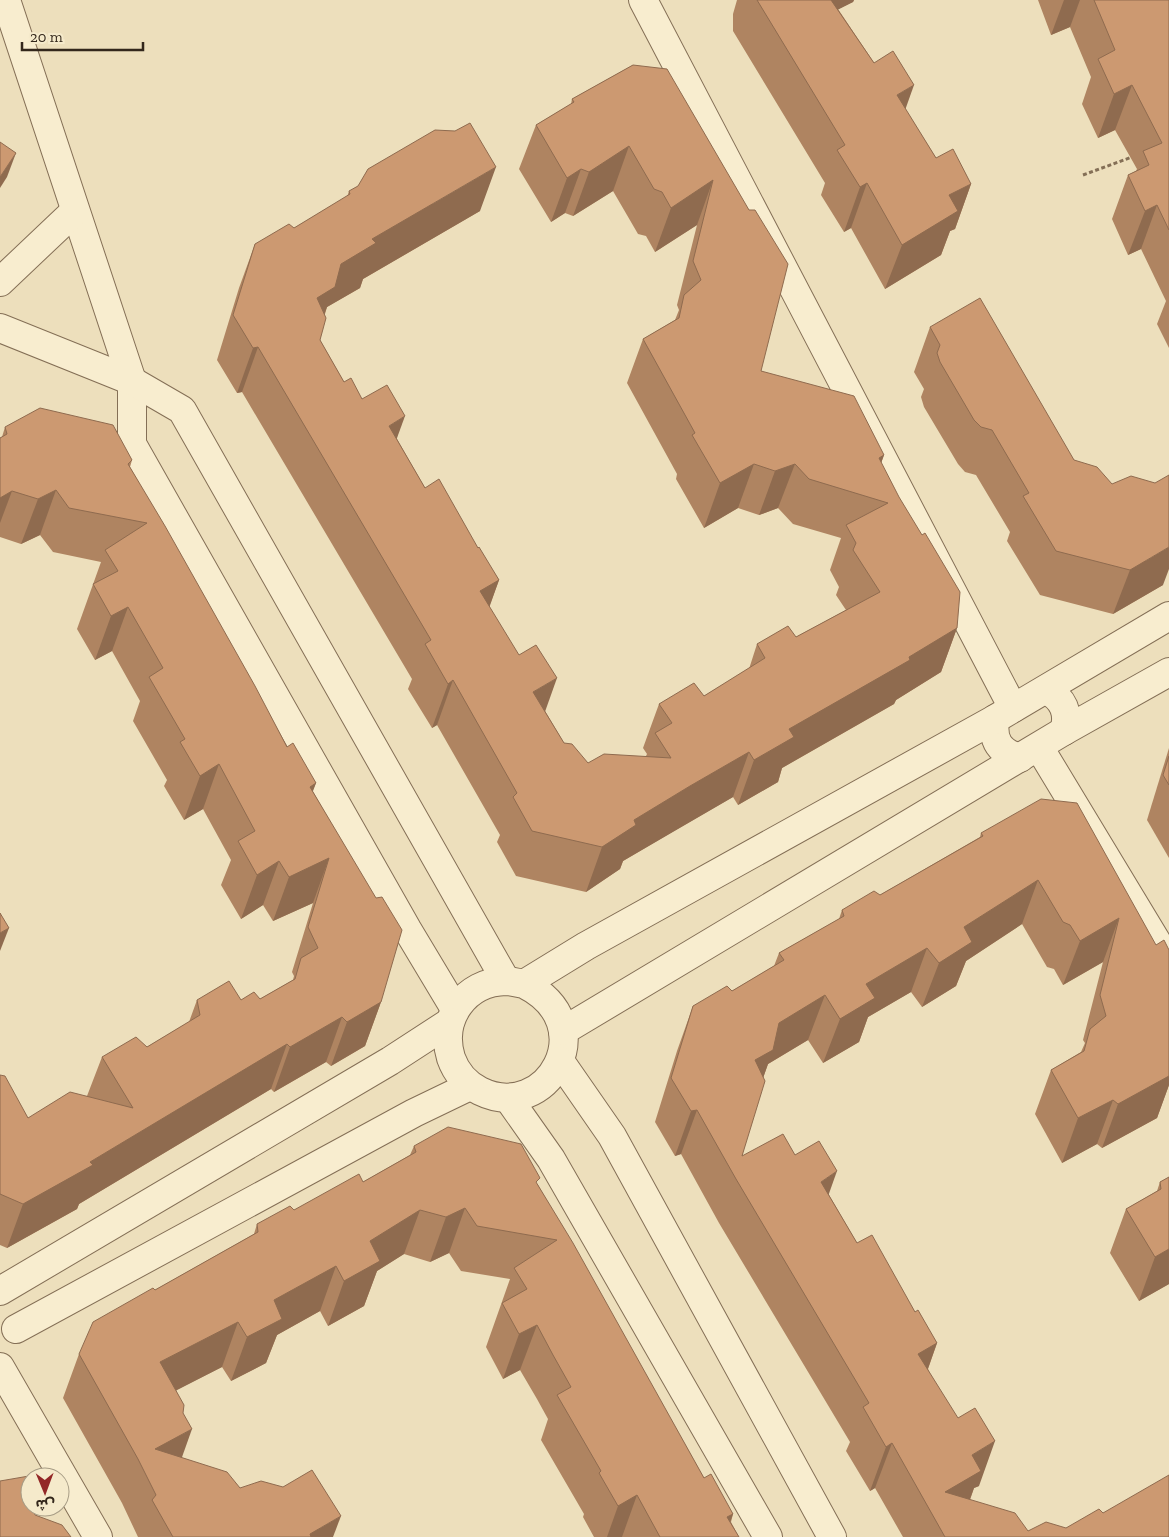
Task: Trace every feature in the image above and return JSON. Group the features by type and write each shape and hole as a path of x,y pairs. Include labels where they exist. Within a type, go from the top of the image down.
{"street":[{"path":"0,1291 390,1061 452,1016 465,998 477,988 491,983 516,982 539,991 550,1002 559,1016 563,1030 564,1046 560,1061 551,1075 539,1087 524,1095 508,1098 488,1095 470,1086 454,1068 447,1045 452,1016 397,912 132,444 132,381 6,0"},
{"path":"643,0 1004,713"},
{"path":"0,282 75,211"},
{"path":"0,328 132,381 182,410 516,982"},
{"path":"516,982 586,946 1046,690 1169,616"},
{"path":"563,1030 1064,731 1169,672"},
{"path":"1046,690 1055,694 1062,702 1067,722 1064,731"},
{"path":"1004,713 994,730 996,740 1002,749 1010,755 1029,753"},
{"path":"1029,753 1169,962"},
{"path":"560,1061 612,1136 832,1537"},
{"path":"16,1329 406,1118 470,1086"},
{"path":"508,1098 551,1159 768,1537"},
{"path":"0,1304 12,1315 16,1329 11,1347 0,1356"},
{"path":"0,1368 98,1537"}],"path":[{"path":"1084,175 1135,156"}],"building":[{"path":"757,0 831,0 874,63 893,51 914,85 897,95 936,158 953,149 971,184 949,195 958,211 902,245 867,183 860,187 837,150 845,145"},
{"path":"1094,0 1169,0 1169,230 1157,205 1145,211 1128,175 1149,165 1143,151 1162,143 1132,85 1114,94 1098,59 1115,50"},
{"path":"633,65 667,69 749,210 755,210 788,264 761,371 854,396 884,455 879,458 899,497 922,535 925,533 960,592 957,628 909,657 910,660 789,729 794,737 754,760 749,752 634,820 636,825 602,847 532,831 513,797 517,793 453,680 448,684 425,644 431,640 258,347 253,348 233,315 255,244 289,224 294,228 350,194 349,191 358,186 368,169 435,130 455,131 470,123 496,167 372,239 376,243 341,264 335,287 317,298 326,318 320,340 344,382 351,378 362,399 387,385 405,416 389,426 425,488 439,479 478,548 499,580 480,591 519,655 536,645 557,678 533,692 564,743 572,744 588,763 604,754 671,758 655,733 672,723 659,704 694,683 704,696 765,658 757,644 788,626 796,637 880,592 853,550 856,543 846,525 888,503 809,479 795,464 775,471 754,464 720,483 692,435 695,433 643,339 679,318 684,295 701,280 693,261 713,180 671,208 662,192 654,189 629,146 589,172 581,169 567,178 536,125 574,102 572,99"},
{"path":"0,142 16,153 0,177"},
{"path":"980,298 1074,460 1097,467 1112,484 1131,476 1155,483 1169,475 1169,547 1130,570 1056,551 1023,496 1029,493 992,430 981,427 974,420 940,362 937,353 940,345 930,327"},
{"path":"40,408 113,425 132,460 128,464 255,686 287,747 293,743 316,783 310,787 376,898 382,897 402,930 381,1002 347,1022 342,1017 290,1047 287,1044 90,1162 93,1165 23,1204 0,1194 0,1075 5,1076 28,1118 70,1092 133,1108 102,1057 136,1037 147,1047 200,1015 197,1000 229,981 241,1000 254,992 260,999 295,979 301,958 318,948 308,927 329,858 289,877 279,861 257,875 238,841 255,831 219,764 200,776 180,742 185,739 149,677 163,668 128,607 111,616 93,584 118,571 105,550 147,523 69,508 56,490 38,499 12,491 0,498 0,438 7,434 5,427"},
{"path":"1169,756 1169,785 1163,775"},
{"path":"1041,799 1077,803 1156,945 1164,940 1169,950 1169,1076 1118,1104 1113,1100 1078,1118 1051,1070 1084,1051 1090,1029 1106,1016 1100,995 1119,918 1080,941 1070,925 1063,922 1038,880 964,927 972,942 939,963 927,948 866,984 875,998 840,1019 825,995 779,1023 773,1050 755,1060 765,1081 742,1156 783,1134 795,1155 819,1141 837,1171 821,1182 857,1243 872,1235 915,1312 918,1310 937,1343 918,1354 958,1418 975,1408 995,1441 972,1455 981,1471 945,1492 1015,1513 1028,1531 1046,1522 1066,1528 1099,1509 1103,1513 1169,1475 1169,1537 945,1537 892,1443 886,1447 863,1407 869,1403 697,1110 691,1111 671,1078 693,1006 727,986 732,991 784,960 779,953 844,916 842,910 874,891 880,895 983,836 981,833"},
{"path":"0,913 9,928 0,933"},
{"path":"448,1127 521,1144 540,1178 536,1182 573,1243 704,1478 711,1474 733,1514 727,1517 739,1537 660,1537 637,1495 618,1506 599,1473 601,1471 557,1395 571,1387 537,1325 519,1334 502,1303 527,1289 514,1268 557,1240 477,1226 465,1208 446,1217 420,1210 370,1241 380,1261 344,1281 336,1266 274,1300 282,1319 247,1337 238,1322 160,1362 184,1405 183,1413 192,1429 155,1449 227,1472 240,1488 261,1481 283,1487 312,1470 341,1516 310,1534 311,1537 173,1537 152,1500 156,1495 138,1459 79,1354 93,1322 153,1288 155,1290 258,1232 257,1224 290,1206 294,1210 359,1174 363,1182 416,1152 414,1146"},
{"path":"1169,1177 1169,1249 1155,1257 1126,1209 1161,1189 1160,1182"},
{"path":"20,1478 20,1517 40,1517 62,1525 71,1537 0,1537 0,1481"}]}
